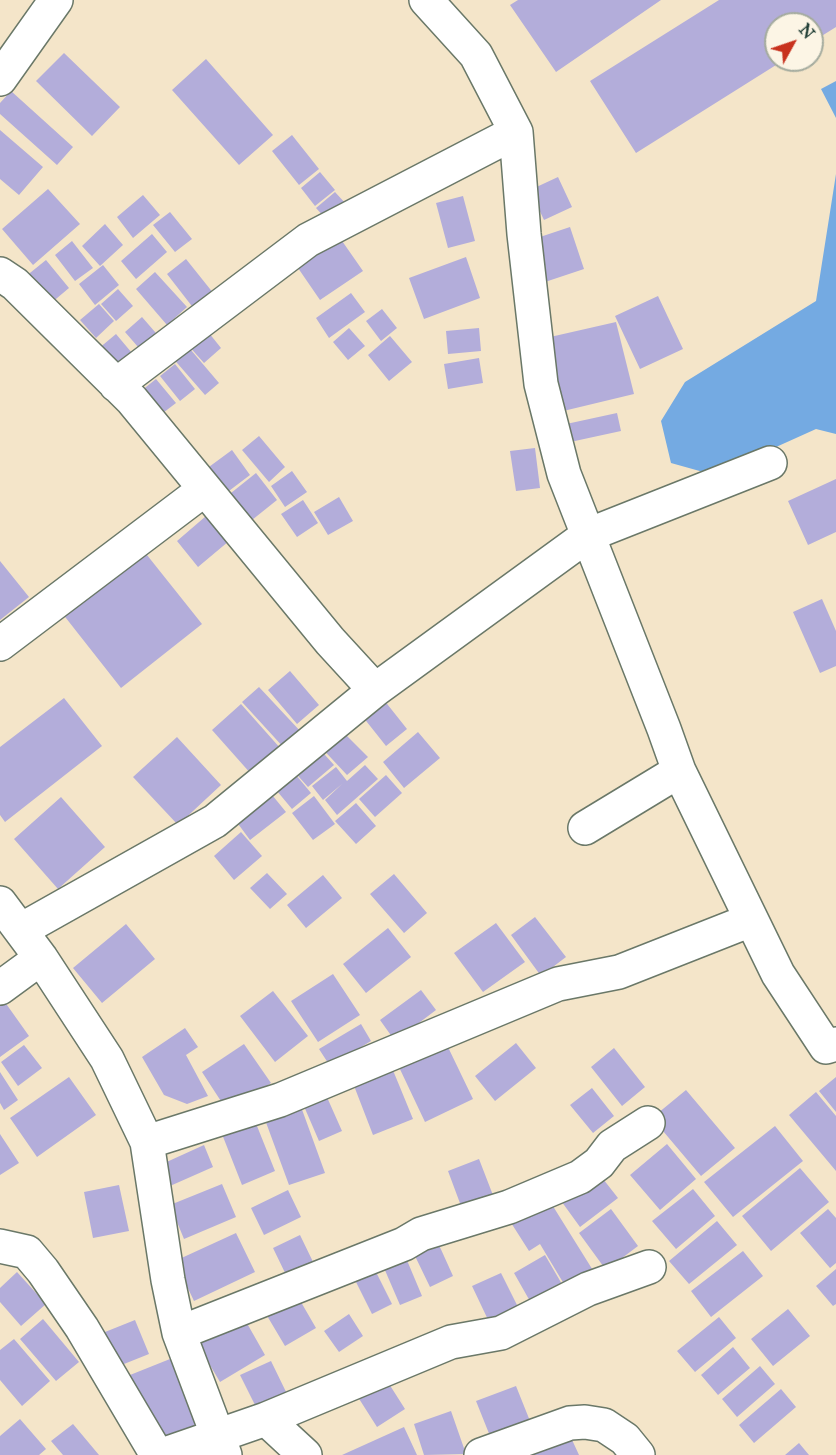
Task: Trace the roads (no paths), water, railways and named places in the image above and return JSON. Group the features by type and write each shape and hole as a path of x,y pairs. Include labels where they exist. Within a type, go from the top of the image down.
{"street":[{"path":"0,79 56,0"},
{"path":"426,0 476,56 516,132 524,234 541,384 564,474 679,771 778,974 826,1047 836,1044"},
{"path":"116,385 308,240 516,132"},
{"path":"0,274 15,284 116,385 330,641 375,690"},
{"path":"21,930 215,821 375,690 588,535 770,463"},
{"path":"0,644 205,489"},
{"path":"585,828 679,771"},
{"path":"0,903 41,958 106,1059 147,1142 168,1280 179,1333 222,1446"},
{"path":"147,1142 280,1100 558,984 620,972 751,920"},
{"path":"0,988 41,958"},
{"path":"179,1333 404,1244 421,1234 509,1207 580,1177 599,1163 612,1146 648,1123"},
{"path":"0,1246 27,1252 43,1271 82,1328 157,1455"},
{"path":"162,1455 222,1446 266,1419 451,1342 501,1333 588,1289 650,1267"},
{"path":"266,1419 305,1455"},
{"path":"481,1455 570,1423 585,1422 604,1425 625,1439 638,1455"}],"water":[{"path":"836,81 836,118 821,89"},
{"path":"836,174 836,434 816,429 714,475 671,463 661,421 685,382 816,301"}]}
